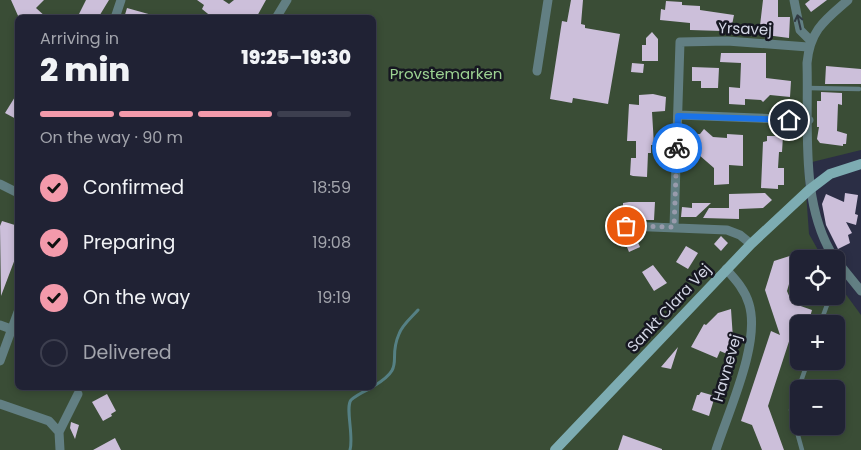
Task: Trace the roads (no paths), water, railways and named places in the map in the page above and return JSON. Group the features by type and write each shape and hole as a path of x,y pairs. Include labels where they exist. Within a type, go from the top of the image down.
{"main road":[{"name":"Sankt Clara Vej","path":"554,450 750,244 810,190 835,172 861,164"}],"street":[{"path":"116,15 120,0"},
{"path":"278,15 287,0"},
{"path":"537,71 548,0"},
{"path":"794,0 800,30 809,44"},
{"path":"831,250 820,228 810,190 809,44 824,21 848,0"},
{"name":"Yrsavej","path":"678,116 680,42 727,41 809,44"},
{"path":"674,227 678,116 809,120"},
{"path":"0,184 15,192"},
{"path":"626,226 727,230 740,236 750,244"},
{"name":"Havnevej","path":"716,450 752,337 750,305 744,291 726,269"},
{"path":"845,271 861,291"},
{"path":"0,361 15,320"},
{"path":"0,325 12,329"},
{"path":"60,450 59,432 78,394"},
{"path":"0,404 49,421 59,432"}],"lane":[{"path":"808,88 859,89"},
{"path":"823,315 827,305"},
{"path":"802,450 791,410 805,370"}],"waterway":[{"path":"376,385 384,379 393,368 396,343 400,331 418,310"},
{"path":"350,450 349,404 355,396 367,390"}],"park label":[{"name":"Provstemarken","path":"446,74"}]}
